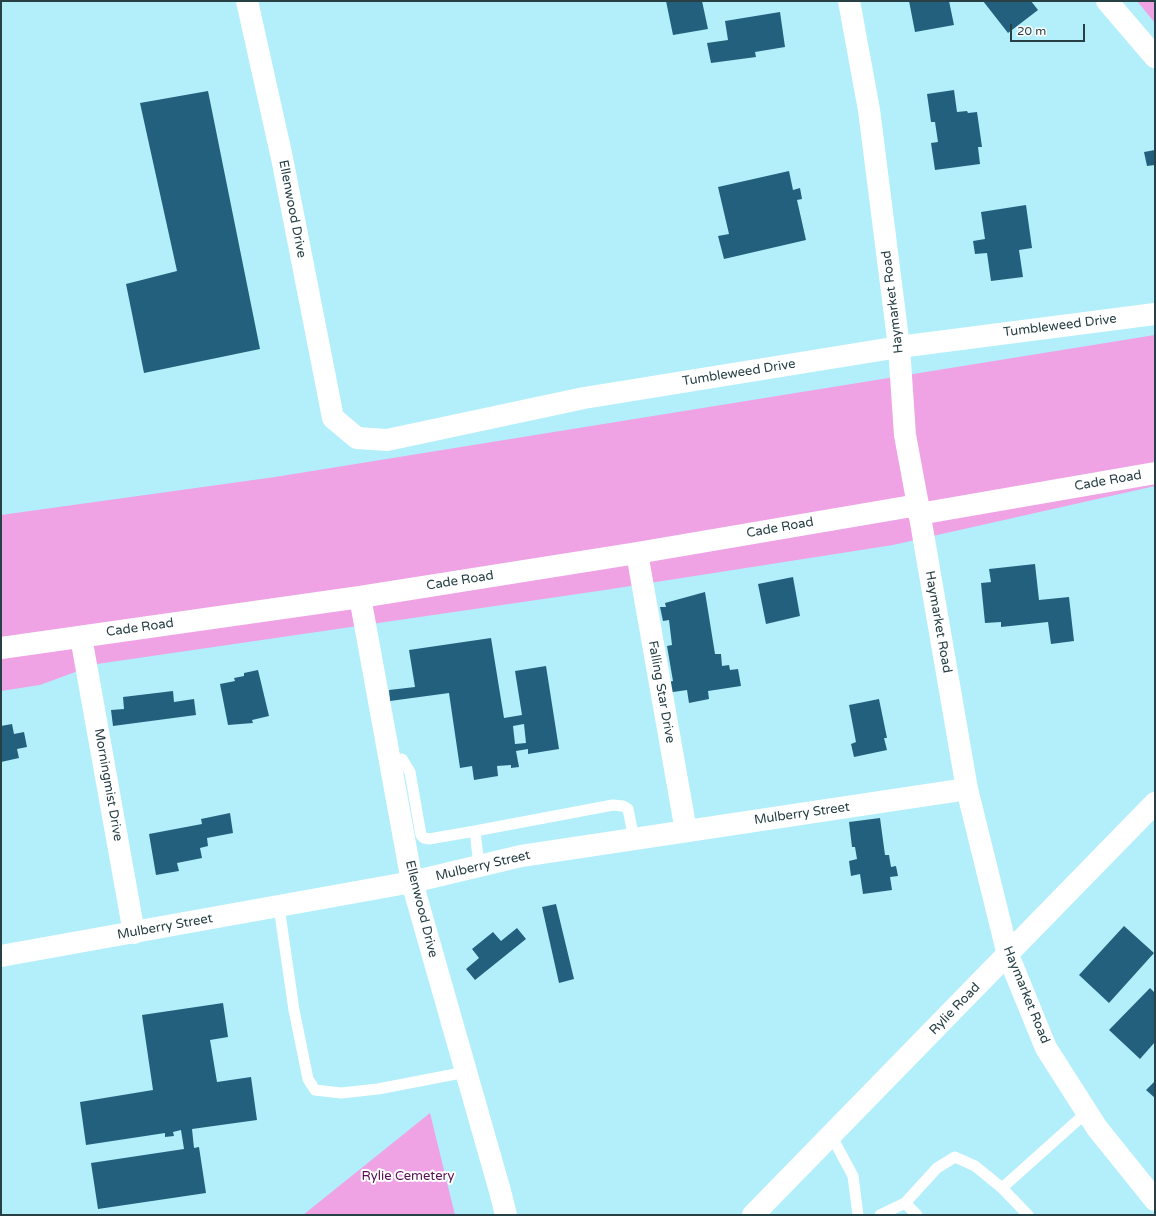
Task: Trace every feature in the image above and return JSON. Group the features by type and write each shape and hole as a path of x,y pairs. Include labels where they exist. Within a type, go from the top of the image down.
{"street":[{"name":"Ellenwood Drive","path":"247,1 282,158 333,418"},
{"name":"Haymarket Road","path":"849,1 868,110 899,347 905,435 967,789 1008,955 1046,1048 1097,1128 1155,1200"},
{"path":"1107,1 1155,57"},
{"name":"Tumbleweed Drive","path":"333,418 357,438 387,440 584,398 899,347 1155,314"},
{"name":"Cade Road","path":"1,648 360,597 1155,473"},
{"name":"Falling Star Drive","path":"637,553 686,831"},
{"name":"Ellenwood Drive","path":"360,597 412,882 506,1215"},
{"name":"Morningmist Drive","path":"81,637 134,933"},
{"name":"Mulberry Street","path":"1,956 412,882 521,856 967,789"},
{"name":"Rylie Road","path":"753,1215 1155,803"}],"lane":[{"path":"390,761 402,759 410,772 421,835 429,839 613,805 623,806 628,809 634,838"},
{"path":"475,831 479,866"},
{"path":"279,907 294,1010 308,1079 315,1090 342,1093 378,1089 466,1072"},
{"path":"1002,1188 1087,1112"},
{"path":"831,1136 852,1176 858,1215"},
{"path":"880,1215 905,1203 937,1168 955,1157 975,1166 1002,1188 1028,1215"},
{"path":"905,1203 917,1215"}],"green space":[{"path":"1137,1 1155,1 1155,23"},
{"path":"1155,335 1155,486 893,545 605,590 97,664 40,685 1,691 1,515 275,477"},
{"name":"Rylie Cemetery","path":"430,1113 455,1215 303,1215"}],"building":[{"path":"666,1 702,1 708,29 673,35"},
{"path":"909,1 949,1 954,25 915,32"},
{"path":"983,1 1031,1 1038,10 1008,33"},
{"path":"780,12 785,47 755,52 756,57 711,63 707,43 728,40 725,21"},
{"path":"954,90 957,112 977,112 982,147 978,147 980,164 935,170 931,143 938,142 935,122 931,122 927,94"},
{"path":"208,91 260,349 144,373 126,284 177,271 140,103"},
{"path":"1155,150 1155,165 1147,166 1144,152"},
{"path":"789,171 793,190 800,188 802,199 797,200 806,240 724,259 718,236 729,234 718,187"},
{"path":"1026,205 1032,248 1019,250 1023,277 991,281 987,253 975,254 973,241 985,239 981,212"},
{"path":"1035,564 1039,600 1069,597 1074,641 1051,644 1048,622 1001,627 1001,622 985,623 981,583 991,582 989,569"},
{"path":"793,577 800,616 766,624 758,584"},
{"path":"705,592 715,654 721,654 722,666 729,665 730,670 738,669 741,686 708,691 709,699 689,703 687,690 666,693 664,683 673,681 667,646 672,645 669,620 663,621 660,607 666,607 665,603"},
{"path":"491,638 504,718 522,715 515,671 546,666 559,749 528,754 528,749 516,751 519,767 511,768 511,765 497,766 498,776 474,780 472,766 460,768 449,693 390,701 389,690 415,687 409,650","holes":["524,724 526,743 515,744 513,726"]},
{"path":"258,670 269,716 252,720 253,723 228,725 220,684 235,681 234,678 244,676 244,673"},
{"path":"173,691 174,702 194,699 196,715 113,726 111,710 124,709 123,697"},
{"path":"879,699 887,738 884,738 887,750 854,757 851,744 856,742 849,705"},
{"path":"12,724 14,734 24,732 27,747 17,749 19,758 1,762 1,726"},
{"path":"230,813 233,833 207,838 208,846 200,848 202,858 177,863 179,871 156,875 149,834 202,824 201,819"},
{"path":"880,818 885,855 889,855 891,867 896,866 898,876 890,877 892,890 863,894 860,874 851,876 849,861 857,859 855,847 852,847 849,822"},
{"path":"556,904 574,979 559,983 542,907"},
{"path":"1124,926 1154,953 1109,1003 1079,975"},
{"path":"517,928 526,939 475,980 466,969 479,958 472,949 493,932 501,941"},
{"path":"1150,988 1155,993 1155,1042 1140,1059 1109,1030"},
{"path":"223,1003 228,1037 210,1040 217,1082 251,1077 257,1120 192,1129 194,1148 199,1147 206,1193 98,1209 91,1163 184,1149 181,1130 173,1132 174,1136 165,1137 165,1133 86,1145 80,1102 153,1090 142,1015"},
{"path":"1155,1081 1155,1098 1146,1090"}]}
